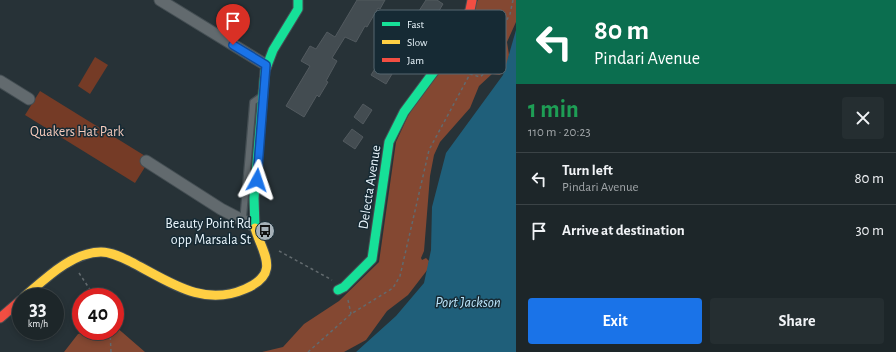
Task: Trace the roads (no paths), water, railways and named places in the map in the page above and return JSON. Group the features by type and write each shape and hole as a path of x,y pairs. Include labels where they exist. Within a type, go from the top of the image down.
{"street":[{"path":"160,0 266,65"},
{"name":"Delecta Avenue","path":"470,10 472,0"},
{"path":"35,288 51,274 71,261 100,253 111,254 189,292 213,296 229,294 245,289 259,280 265,272 267,256 254,226 262,96 266,65 298,5 308,4"},
{"name":"Delecta Avenue","path":"341,289 372,259 389,142 404,112 432,74"},
{"path":"0,81 29,99"},
{"path":"146,161 221,209 254,226"},
{"path":"0,318 12,308"}],"lane":[{"path":"243,221 253,102 262,96"}],"water":[{"name":"Port Jackson","path":"516,30 516,352 356,352 396,316 424,283 431,250 432,207 446,153 503,74 506,74 506,65"}],"place":[{"name":"Beauty Point Rd opp Marsala St","path":"265,231"}],"park label":[{"name":"Quakers Hat Park","path":"77,131"}]}
